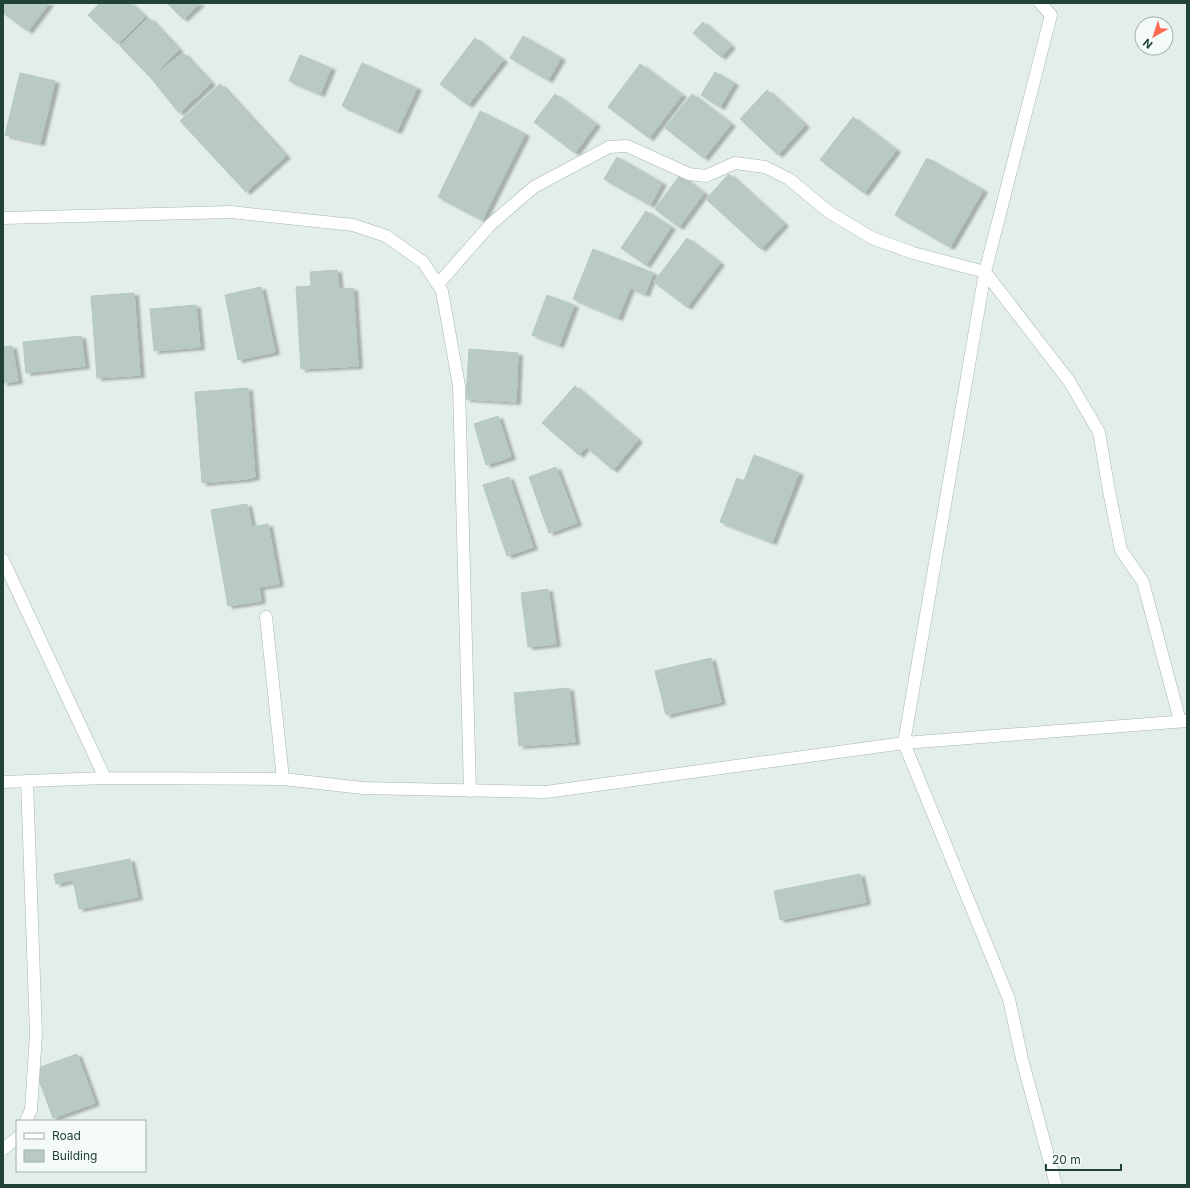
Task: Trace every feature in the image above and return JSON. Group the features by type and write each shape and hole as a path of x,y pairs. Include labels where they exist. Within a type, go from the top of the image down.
{"street":[{"path":"1040,3 1051,15 985,272 904,743 1009,999 1022,1059 1056,1185"},
{"path":"3,782 105,778 283,779 363,788 546,792 904,743 1183,721 1144,582 1122,550 1109,490 1099,432 1069,381 985,272 913,253 872,238 829,212 789,179 765,167 735,162 706,176 689,174 627,146 609,147 534,186 491,224 438,284"},
{"path":"3,218 232,212 353,225 386,236 423,262 442,290 459,386 470,791"},
{"path":"3,560 105,778"},
{"path":"266,617 283,779"},
{"path":"26,1120 31,1110 36,1034 28,781"},
{"path":"3,1149 16,1139"}],"building":[{"path":"3,3 49,3 28,31 3,13"},
{"path":"100,3 130,3 145,17 118,44 88,15"},
{"path":"167,3 200,3 183,19"},
{"path":"149,18 179,50 151,78 120,46"},
{"path":"703,22 731,46 721,57 693,33"},
{"path":"523,36 561,58 548,80 510,58"},
{"path":"475,38 503,60 468,105 440,84"},
{"path":"183,53 211,83 179,113 151,78"},
{"path":"300,55 331,68 320,94 289,81"},
{"path":"362,63 417,88 397,131 342,106"},
{"path":"640,64 682,95 649,138 608,107"},
{"path":"715,72 734,83 720,107 701,95"},
{"path":"20,73 55,81 40,143 5,135"},
{"path":"220,84 286,156 246,192 180,121"},
{"path":"767,90 805,125 778,155 740,119"},
{"path":"555,94 596,124 575,153 534,122"},
{"path":"692,94 731,124 704,158 665,128"},
{"path":"480,111 525,134 482,220 438,197"},
{"path":"853,117 896,150 864,193 820,160"},
{"path":"617,157 662,183 650,205 604,179"},
{"path":"927,158 983,190 950,247 895,215"},
{"path":"729,174 784,224 761,249 706,199"},
{"path":"680,175 704,193 679,227 655,209"},
{"path":"646,211 671,227 646,265 621,248"},
{"path":"687,238 720,263 687,307 654,282"},
{"path":"593,249 653,273 645,294 630,288 618,318 573,299"},
{"path":"337,270 339,289 353,288 358,366 301,369 296,287 311,286 310,272"},
{"path":"261,287 275,352 238,360 225,295"},
{"path":"134,293 140,375 97,378 91,296"},
{"path":"547,295 574,305 559,345 532,335"},
{"path":"196,305 200,347 154,351 150,309"},
{"path":"81,336 85,366 26,373 23,342"},
{"path":"12,346 18,381 3,383 3,347"},
{"path":"469,349 518,353 516,402 466,399"},
{"path":"575,386 638,440 613,470 586,447 579,455 542,423"},
{"path":"248,388 255,477 202,483 195,392"},
{"path":"498,416 511,457 486,465 474,424"},
{"path":"754,455 799,473 772,542 720,522 737,478 744,481"},
{"path":"556,467 577,523 549,533 529,477"},
{"path":"509,477 533,547 507,556 483,485"},
{"path":"247,504 252,527 268,524 279,584 259,587 261,601 228,606 211,510"},
{"path":"548,589 556,644 528,647 521,593"},
{"path":"711,658 721,702 666,715 655,671"},
{"path":"569,688 575,742 519,746 514,693"},
{"path":"130,859 138,897 79,909 73,880 56,884 54,874"},
{"path":"860,874 866,902 780,920 774,891"},
{"path":"77,1054 95,1103 53,1118 35,1069"}]}
